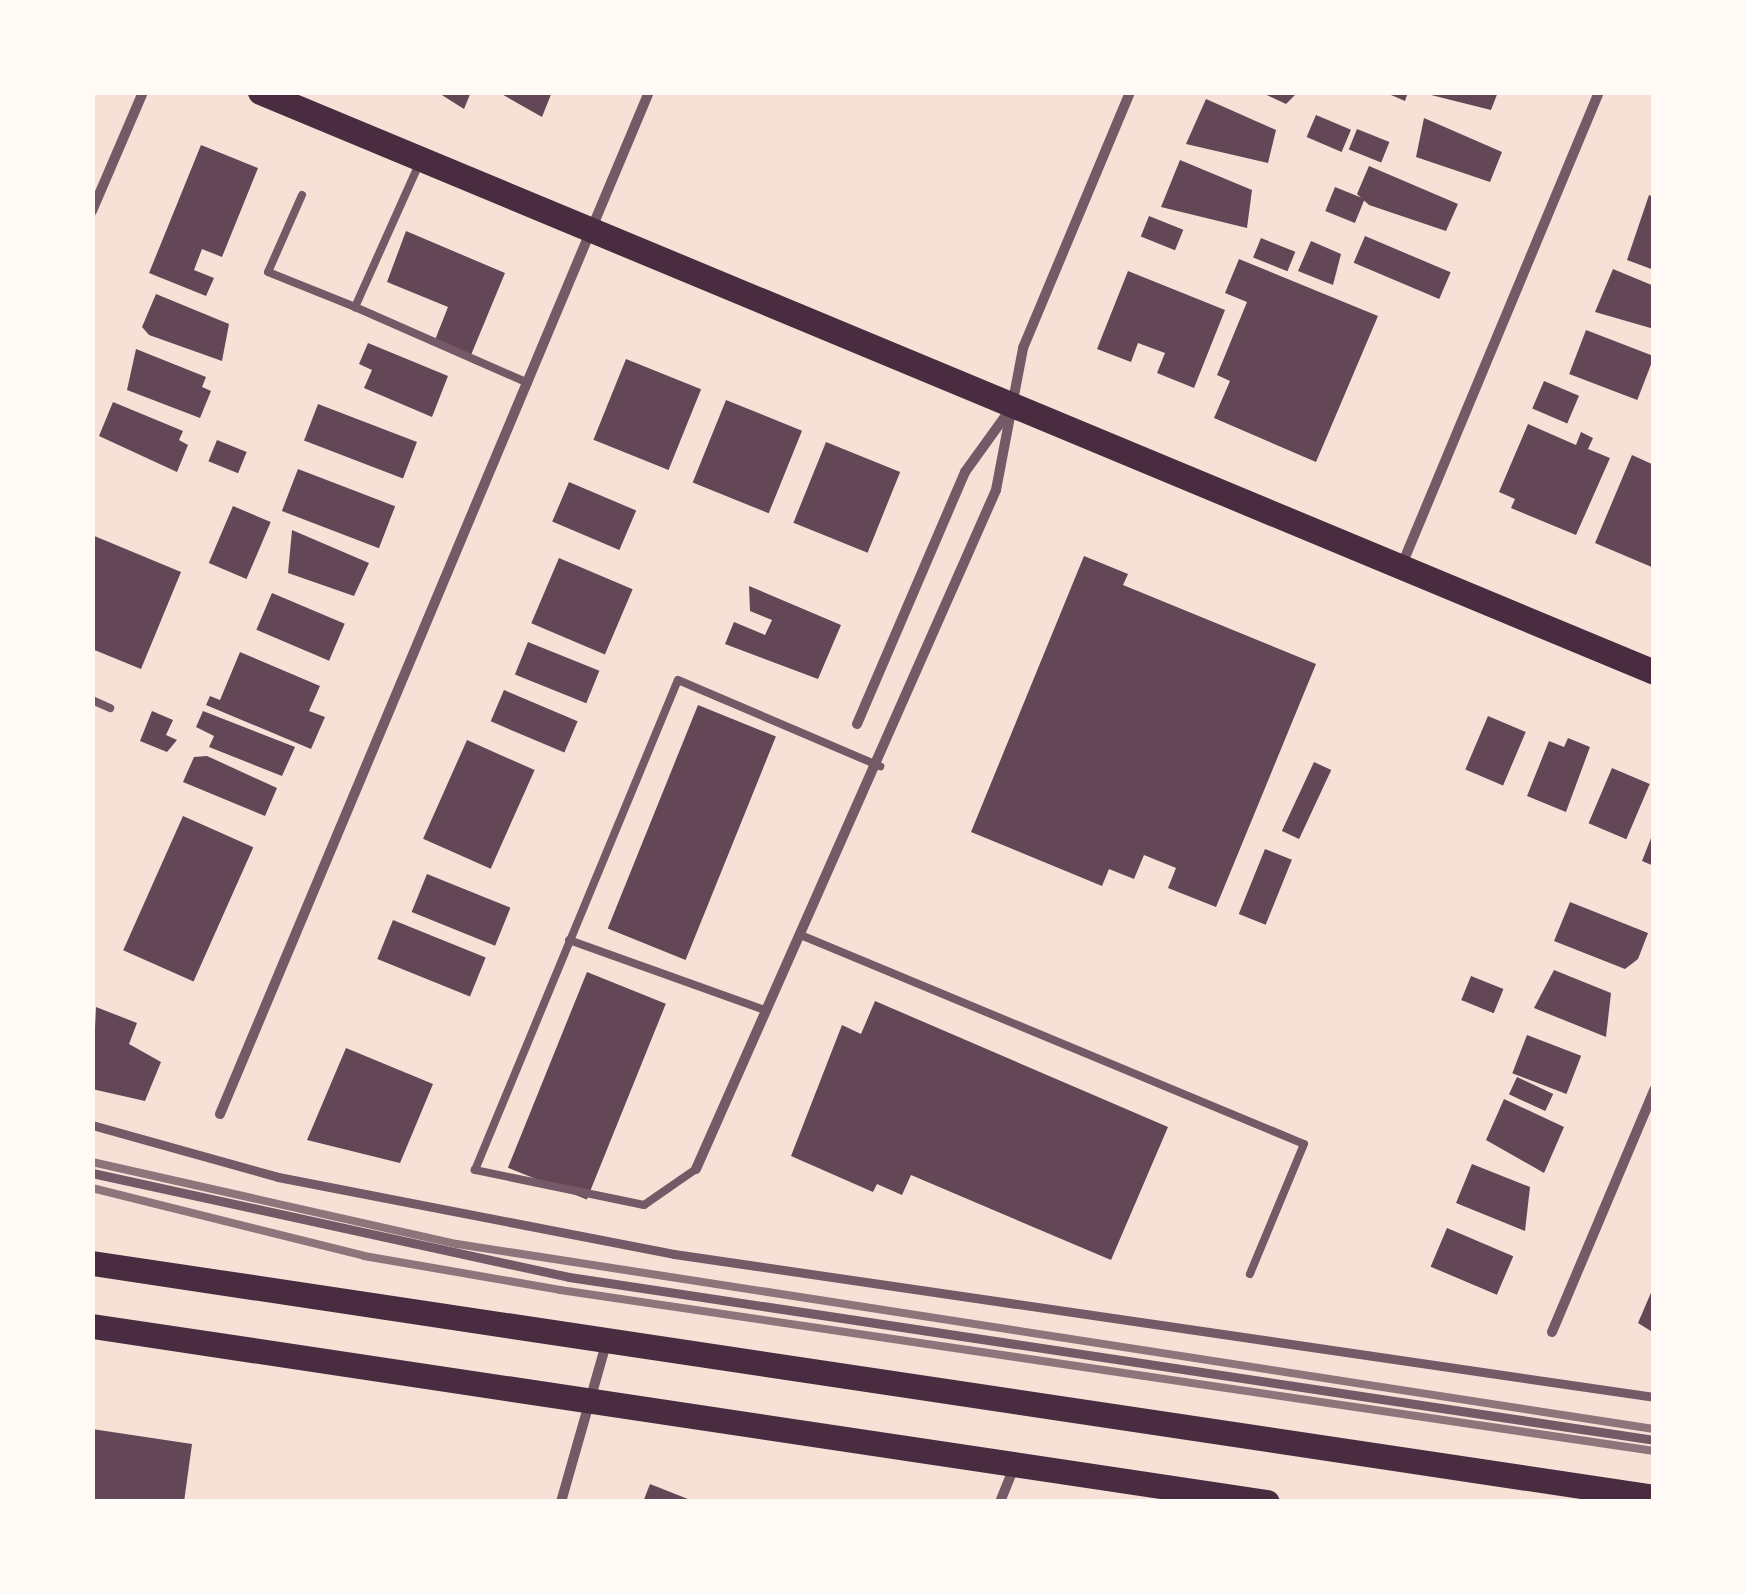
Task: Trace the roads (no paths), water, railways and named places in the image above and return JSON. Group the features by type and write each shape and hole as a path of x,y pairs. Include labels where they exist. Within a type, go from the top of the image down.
{"main road":[{"path":"260,92 1654,672"},
{"path":"92,1263 1654,1497"},
{"path":"92,1326 1267,1502"}],"street":[{"path":"92,211 143,92"},
{"path":"220,1114 649,92"},
{"path":"696,1168 880,766 996,490 1023,348 1130,92"},
{"path":"1401,567 1599,92"},
{"path":"857,724 965,472 1013,406"},
{"path":"1552,1332 1654,1090"},
{"path":"92,1125 278,1177 674,1254 1654,1396"},
{"path":"92,1174 569,1278 1654,1440"},
{"path":"561,1502 595,1402 607,1341"},
{"path":"1000,1502 1015,1464"}],"lane":[{"path":"355,307 421,160"},
{"path":"302,195 268,272 528,383"},
{"path":"696,1168 644,1205 475,1170 678,680 880,766"},
{"path":"92,700 110,708"},
{"path":"803,936 1304,1144 1250,1274"},
{"path":"569,940 768,1011"}],"railway":[{"path":"92,1162 457,1244 1654,1429"},
{"path":"92,1188 364,1256 560,1290 1654,1451"}]}
